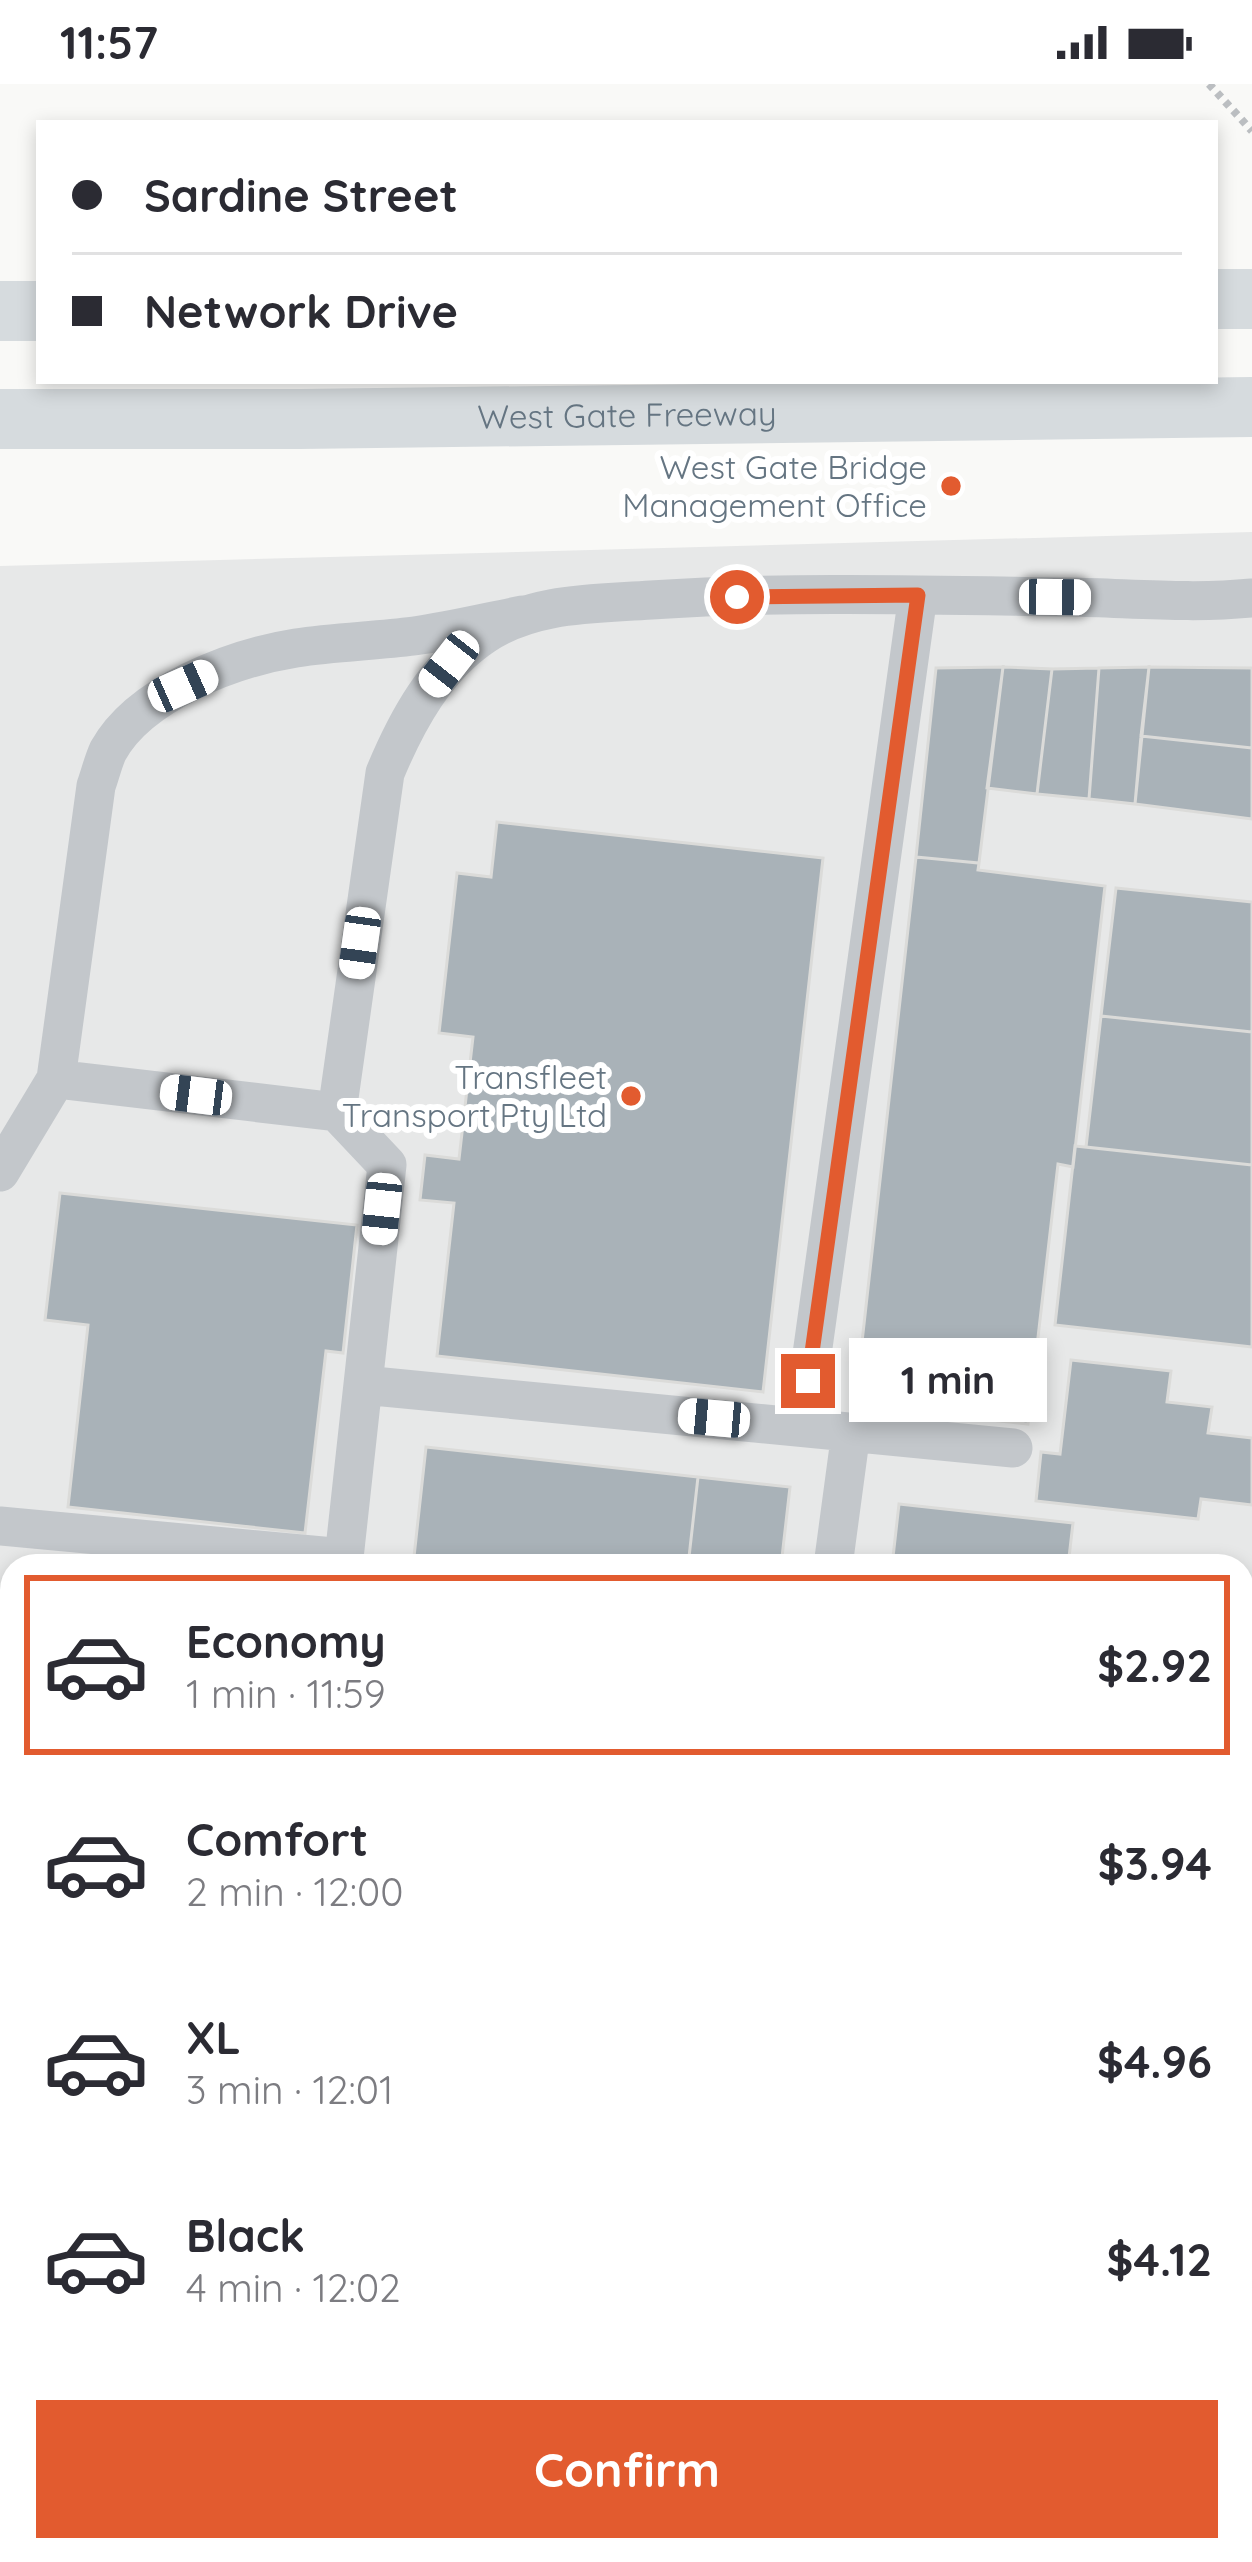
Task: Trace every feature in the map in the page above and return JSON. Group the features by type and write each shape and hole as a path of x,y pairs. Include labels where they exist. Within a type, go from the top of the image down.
{"highway":[{"path":"1218,299 1252,299"},
{"path":"0,311 36,311"},
{"name":"West Gate Freeway","path":"0,419 1252,407"}],"street":[{"path":"802,1426 918,595"},
{"path":"0,1172 56,1079 96,786 107,753 125,728 152,704 183,686 235,664 293,649 416,635 564,606 692,597 918,595 1247,600"},
{"path":"337,1112 385,773 400,737 449,664 485,634 523,615"},
{"path":"56,1079 337,1112 387,1165 344,1554"},
{"path":"363,1385 1013,1448"},
{"path":"835,1554 851,1432"},
{"path":"0,1526 301,1554"}],"path":[{"path":"1209,84 1252,131"}],"shaded area":[{"path":"1252,532 1252,1554 0,1554 0,566"}],"building":[{"path":"1003,667 979,863 916,857 936,668"},
{"path":"1003,667 1052,669 1037,794 987,788"},
{"path":"1149,667 1135,804 1089,799 1099,668"},
{"path":"1149,667 1252,668 1252,748 1141,736"},
{"path":"1099,668 1089,799 1037,794 1052,669"},
{"path":"1141,736 1252,748 1252,819 1135,804"},
{"name":"Transfleet Transport Pty Ltd","path":"497,822 823,858 763,1392 437,1356 454,1203 420,1200 425,1155 459,1159 473,1037 439,1033 457,873 491,877"},
{"path":"916,857 979,863 978,870 1105,886 1073,1167 1058,1164 1028,1424 855,1405"},
{"path":"1116,888 1252,902 1252,1032 1101,1016"},
{"path":"1101,1016 1252,1032 1252,1165 1086,1147"},
{"path":"1075,1146 1252,1165 1252,1347 1055,1325"},
{"name":"Transfleet Transport Pty Ltd","path":"60,1193 357,1225 343,1353 326,1351 305,1533 68,1507 88,1325 45,1320"},
{"path":"1071,1360 1171,1371 1167,1402 1212,1407 1208,1433 1252,1438 1252,1505 1201,1499 1198,1519 1036,1501 1041,1452 1060,1454"},
{"path":"426,1447 698,1477 689,1554 414,1554"},
{"path":"698,1477 790,1487 782,1554 689,1554"},
{"path":"899,1504 1073,1523 1069,1554 893,1554"}],"place":[{"name":"West Gate Bridge Management Office","path":"951,486"},
{"name":"Transfleet Transport Pty Ltd","path":"631,1096"}],"route":[{"path":"737,597 918,595 808,1381"}]}
